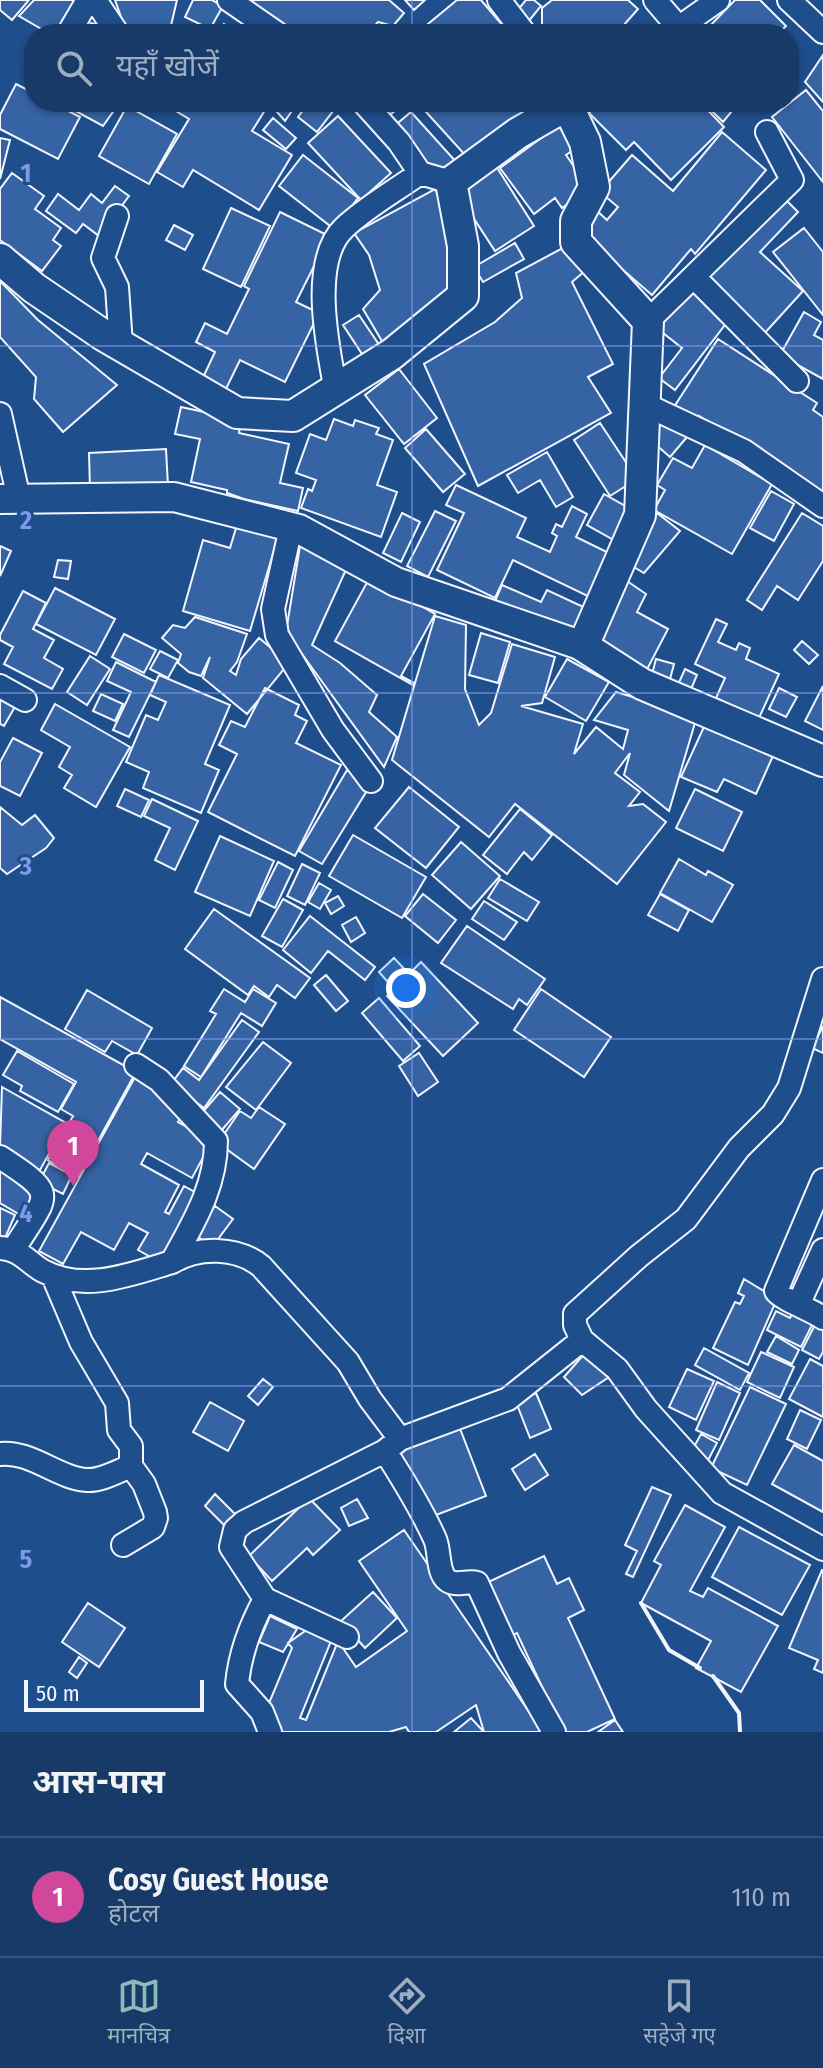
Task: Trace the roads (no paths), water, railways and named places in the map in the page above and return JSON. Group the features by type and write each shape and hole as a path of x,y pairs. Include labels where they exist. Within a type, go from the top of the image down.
{"main road":[{"path":"0,259 34,288 121,345 237,413 293,416 392,354 463,296 463,246 451,182 518,133 553,112"},
{"path":"572,112 585,142 594,187 576,221 576,242 648,321 640,515 583,646 642,684 823,761"}],"street":[{"path":"74,24 88,0"},
{"path":"95,0 111,24"},
{"path":"229,0 264,24"},
{"path":"499,0 517,24"},
{"path":"655,0 670,24"},
{"path":"685,24 718,0"},
{"path":"789,0 823,32"},
{"path":"372,112 399,142 420,173 451,182"},
{"path":"648,321 792,180 767,132"},
{"path":"336,391 324,306 328,258 342,230 420,173"},
{"path":"117,216 103,258 117,287 121,345"},
{"path":"694,277 797,381"},
{"path":"644,404 744,451 823,506"},
{"path":"0,414 10,499 174,497 291,527 396,582 583,646"},
{"path":"291,527 273,609 277,635 333,730 371,781"},
{"path":"0,686 25,700"},
{"path":"823,979 789,1088 773,1114 739,1148 686,1219 639,1256 575,1314 575,1325 582,1340 617,1369 646,1409 722,1493 823,1549"},
{"path":"136,1065 159,1080 216,1141 215,1171 204,1204 172,1262"},
{"path":"0,1157 34,1180 43,1190 44,1200 7,1249 53,1276 73,1281 118,1278 180,1257 224,1249 248,1256 261,1266 348,1362 370,1399 436,1542 443,1574 447,1581 455,1584 472,1581 481,1589 509,1653 554,1732"},
{"path":"823,1180 776,1291 781,1297 799,1303 823,1318"},
{"path":"799,1303 823,1250"},
{"path":"53,1276 81,1342 117,1403 119,1430 131,1446 131,1466 144,1484 156,1518 149,1530 123,1545"},
{"path":"347,1637 265,1599 231,1547 235,1530 244,1522 392,1445 508,1399 582,1340"},
{"path":"0,1454 23,1457 84,1480 131,1466"},
{"path":"265,1599 251,1624 239,1664 237,1684 262,1712 270,1732"}],"place":[{"name":"Cosy Guest House","path":"73,1186"}]}
